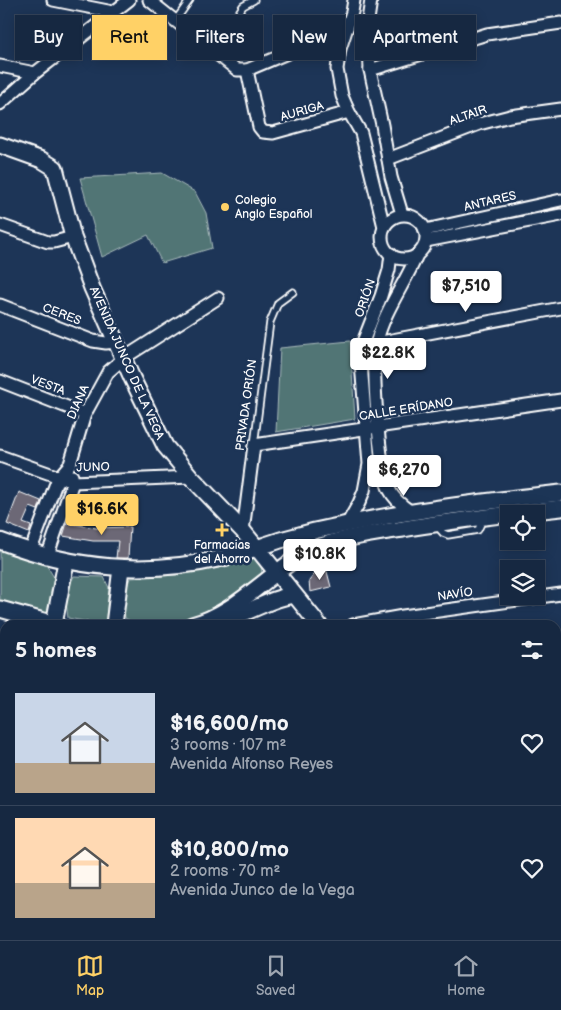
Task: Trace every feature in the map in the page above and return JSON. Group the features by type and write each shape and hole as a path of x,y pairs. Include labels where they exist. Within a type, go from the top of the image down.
{"main road":[{"name":"AVENIDA JUNCO DE LA VEGA","path":"0,145 42,160 54,168 73,236 116,342 165,446 191,477 243,531 316,620"},
{"path":"0,541 66,562 151,569 191,565 310,532 410,512 561,493"},
{"path":"206,620 226,610 299,558 322,546 379,533 484,516 561,508"},
{"path":"56,620 66,562"},
{"path":"115,620 121,568"},
{"path":"212,618 230,618 277,598 294,595"},
{"path":"0,609 17,618 28,620"}],"street":[{"path":"53,0 113,12"},
{"path":"0,104 34,72 129,0"},
{"path":"149,0 175,22"},
{"path":"354,0 340,49 337,69 342,96 361,133 384,227 382,237 384,247 391,254 399,258 417,255 422,249 425,236 420,222 412,216 402,214 391,218 384,227"},
{"path":"369,15 371,0"},
{"path":"223,60 237,70 247,70 355,20"},
{"path":"370,70 487,34 561,23"},
{"path":"370,60 391,177 402,214"},
{"path":"0,66 34,72"},
{"name":"AURIGA","path":"247,70 259,127 263,132 273,133 349,112"},
{"name":"ALTAIR","path":"388,159 479,124 510,116 561,110"},
{"path":"361,133 374,133 382,125"},
{"name":"ANTARES","path":"425,236 561,200"},
{"path":"425,236 561,215"},
{"path":"0,225 48,242 73,236"},
{"name":"ORIÓN","path":"347,524 360,503 369,464 361,363 363,342 381,296 389,270 391,254"},
{"name":"ORIÓN","path":"410,512 400,504 388,488 384,473 378,427 374,364 376,343 382,324 417,255"},
{"name":"DIANA","path":"30,552 58,478 70,464 85,414 108,372 124,358 218,298"},
{"name":"CERES","path":"0,304 93,341 116,342"},
{"path":"376,343 561,308"},
{"name":"VESTA","path":"0,381 85,414"},
{"name":"CALLE ERÍDANO","path":"254,445 561,400"},
{"name":"PRIVADA ORIÓN","path":"243,531 254,445"},
{"name":"JUNO","path":"0,456 73,482 191,477"},
{"name":"DIANA","path":"47,557 73,482 70,464"},
{"name":"NAVÍO","path":"381,620 561,594"}],"lane":[{"path":"175,22 190,0"},
{"path":"237,15 243,6 254,0"},
{"name":"PRIVADA ORIÓN","path":"254,445 270,322 278,304 293,292"}],"green space":[{"path":"162,173 195,192 206,213 212,248 162,263 148,235 102,257 80,178"},
{"path":"350,341 355,419 276,432 280,348"},
{"path":"0,548 47,566 55,579 52,613 26,617 0,607"},
{"path":"250,555 261,565 262,575 215,614 189,620 129,620 125,618 123,599 130,578 176,575"},
{"path":"74,576 104,577 109,588 106,620 68,618 65,594"}],"building":[{"path":"19,492 41,501 38,510 30,507 23,523 31,526 29,533 7,524"},
{"path":"67,523 96,528 130,527 128,558 116,558 118,541 93,541 63,536"},
{"path":"326,568 331,587 310,592 309,581 318,570"}],"place":[{"name":"Colegio Anglo Español","path":"225,207"},
{"name":"Farmacias del Ahorro","path":"222,530"}]}
